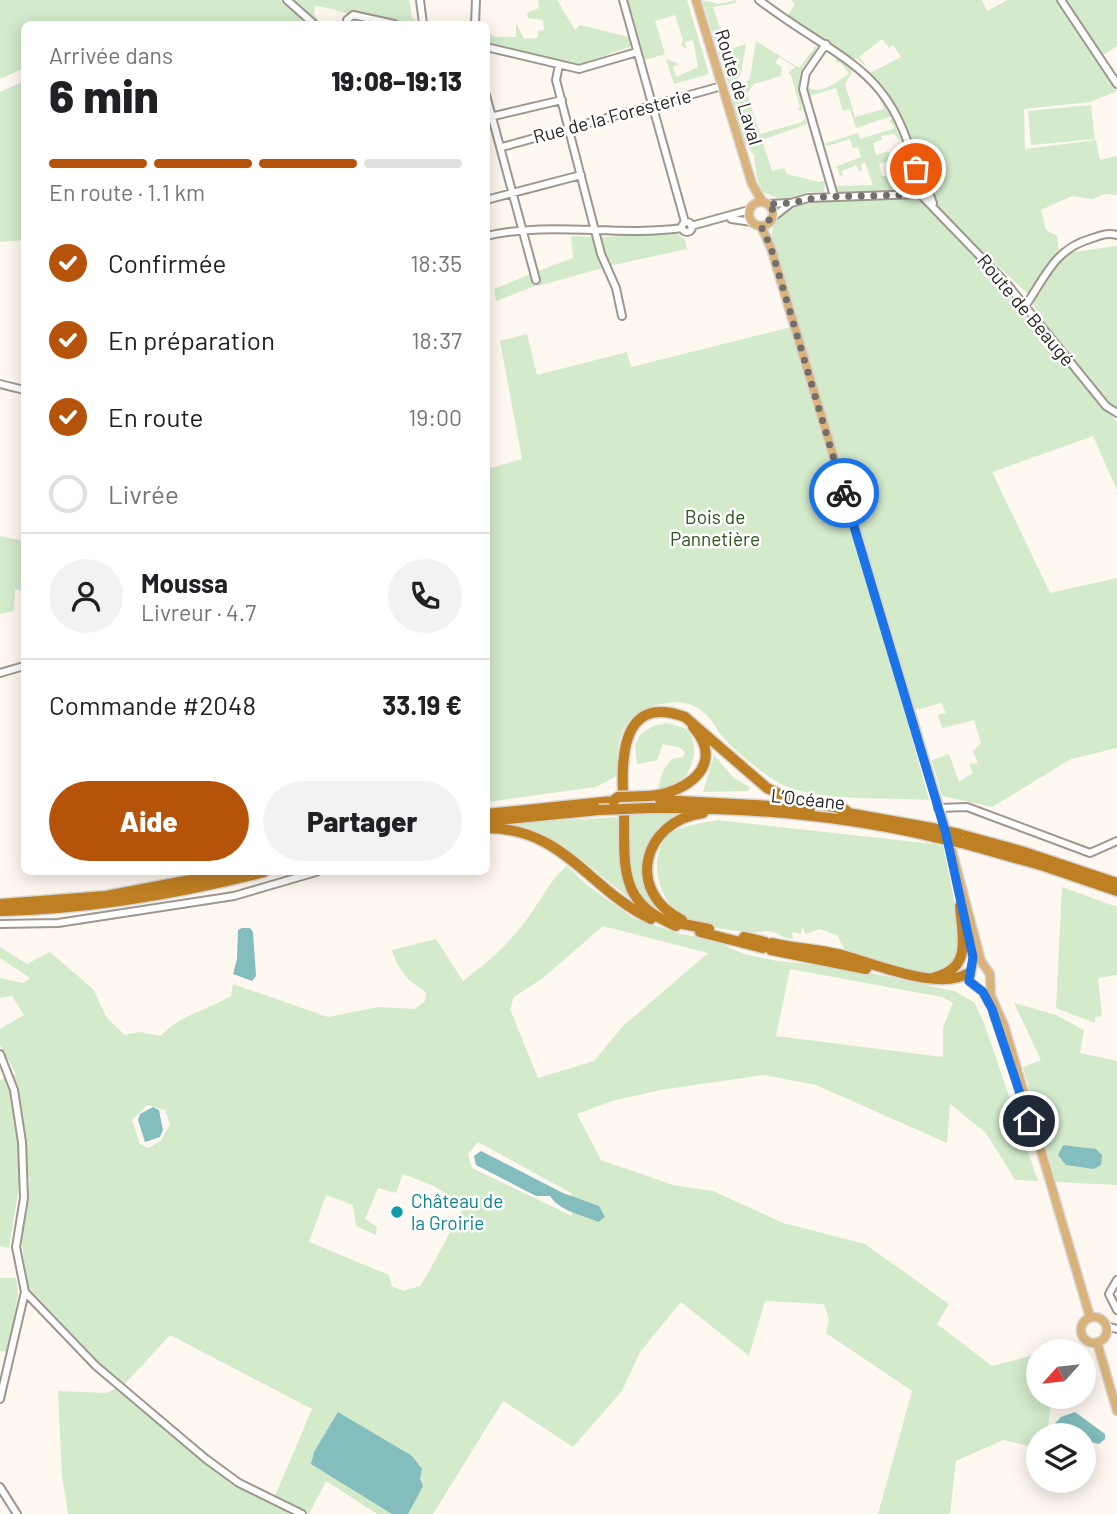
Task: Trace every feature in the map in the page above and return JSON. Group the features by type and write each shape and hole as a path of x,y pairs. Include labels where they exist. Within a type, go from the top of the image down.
{"highway":[{"path":"676,926 657,917 641,904 627,872 623,750 631,730 645,718 661,712 685,717 767,788 788,798 844,809 849,813"},
{"path":"649,802 683,789 693,782 702,769 704,752 701,738 682,718 666,715 651,717 639,725 629,737 624,764 629,869 638,895 654,912 676,923 709,929"},
{"name":"L’Océane","path":"490,820 599,806 613,801 762,804 849,813 1041,857 1117,883"},
{"name":"L’Océane","path":"490,814 649,802 933,832"},
{"path":"727,809 688,816 671,823 655,840 648,859 650,887 661,905 681,920 728,936"},
{"path":"490,828 520,831 549,842 628,906 654,920 925,978 972,978"},
{"name":"L’Océane","path":"960,839 1117,891"},
{"path":"0,904 125,894 218,875"},
{"path":"0,911 62,909 142,899 250,875"},
{"path":"925,978 945,974 960,961 965,940 960,906"},
{"path":"795,951 931,982 972,978"}],"main road":[{"name":"Route de Laval","path":"696,0 758,205"},
{"path":"767,222 752,222 758,205 773,210 767,222 771,248 946,834 983,967 990,974 989,983 1090,1317"},
{"path":"946,834 972,951 972,978 992,1009 1042,1158"},
{"path":"972,978 983,967"},
{"path":"972,978 989,983"},
{"path":"1090,1317 1101,1319 1106,1326 1104,1338 1097,1342 1086,1340 1081,1333 1081,1325 1090,1317"},
{"path":"1097,1342 1117,1411"}],"street":[{"path":"288,0 311,21"},
{"path":"420,0 424,21"},
{"path":"475,0 475,21"},
{"path":"622,0 654,105 686,226"},
{"path":"1061,0 1117,85"},
{"path":"490,235 523,229 651,232 726,219 758,205 834,196 900,195 920,189 898,118 881,89 857,65 760,1"},
{"path":"347,21 353,15 380,21"},
{"path":"826,44 806,73 803,89 834,196"},
{"path":"490,48 579,69 637,52"},
{"path":"559,65 556,80 595,232 616,288 622,316"},
{"name":"Rue de la Foresterie","path":"502,147 722,86"},
{"path":"494,116 562,100"},
{"path":"490,106 536,280"},
{"path":"490,199 581,175"},
{"name":"Route de Beaugé","path":"920,189 929,191 934,207"},
{"name":"Route de Beaugé","path":"920,189 1026,305 1105,406 1117,413"},
{"path":"767,222 791,203"},
{"path":"726,219 752,222"},
{"path":"1026,305 1050,265 1064,251 1076,243 1110,233 1117,234"},
{"path":"0,384 21,389"},
{"path":"0,673 21,668"},
{"path":"938,808 967,807 1090,853 1117,841"},
{"path":"0,924 58,923 234,897 306,875"},
{"path":"0,1054 15,1090 22,1142 24,1198 16,1247 25,1292 0,1399"},
{"path":"1117,1280 1109,1294 1117,1310"},
{"path":"25,1292 96,1367 206,1459 239,1483 302,1514"},
{"path":"1106,1326 1117,1329"},
{"path":"0,1487 17,1514"}],"green space":[{"path":"0,0 409,0 412,17 416,20 375,21 315,6 314,14 318,21 21,21 21,69 0,79"},
{"path":"538,0 557,0 575,30 580,25 629,37 632,46 575,66 490,46 490,34 495,37 516,37 516,23 524,39 538,38 538,31 544,30 543,20 528,18 527,13 539,8"},
{"path":"628,0 687,0 709,74 674,84 666,59 679,64 673,67 676,77 698,67 693,40 685,42 687,49 681,45 683,40 675,15 655,21 665,54 645,60"},
{"path":"702,0 719,4 736,0 736,3 713,7 727,50 746,44 741,74 730,89"},
{"name":"Bois de Pannetière","path":"791,0 982,0 987,11 1008,0 1058,0 1079,28 1117,91 1090,102 1024,109 1025,149 1096,140 1100,160 1117,156 1117,195 1106,194 1092,199 1072,196 1041,210 1046,230 1057,236 1059,254 1117,246 1117,412 1106,403 1037,314 1032,298 935,207 1001,281 1117,422 1117,490 1093,436 992,472 1050,593 1117,578 1117,748 1071,759 992,807 942,796 932,760 949,754 959,782 973,773 969,764 978,763 973,751 981,743 974,720 942,728 938,715 946,713 941,703 905,713 929,800 837,797 801,791 778,782 735,749 703,712 689,704 673,702 637,713 624,727 617,756 617,776 596,787 490,802 490,468 522,459 500,341 527,334 537,375 627,352 631,367 799,325 772,238 772,230 779,215 802,201 916,196 933,207 902,129 868,74 901,57 893,45 889,48 882,39 859,57 868,68 856,58 852,61 786,18 795,4"},
{"path":"1066,0 1117,0 1117,46 1102,56"},
{"path":"756,41 799,68 817,44 816,51 803,67 799,77 802,111 796,109 800,108 791,75 788,73 795,67 779,57 775,63 782,67 781,76 754,84 747,93 760,134 802,122 805,118 807,124 762,140 772,171 784,168 787,174 818,182 825,181 824,192 808,192 786,201 762,192 754,155 744,142 731,100 750,78"},
{"path":"836,57 854,69 845,84 855,117 884,109 877,93 892,116 856,128 850,109 843,111 836,88 807,97 806,87 823,89 849,74 841,63 836,62"},
{"path":"21,82 21,240 0,242 0,92"},
{"path":"1091,105 1095,139 1031,145 1028,111"},
{"path":"893,119 902,143 894,134 881,136 882,140 873,143 876,155 888,151 891,160 879,164 882,176 900,176 900,173 908,168 908,160 915,185 901,193 836,192 832,177 835,186 873,185 865,162 861,164 862,170 859,171 856,165 842,171 843,175 840,176 837,167 830,169 861,157 858,147 853,148 850,139 828,146 823,144 858,133 860,139 895,128 889,120"},
{"path":"678,234 685,240 687,249 609,266 598,237"},
{"path":"571,236 595,237 606,267 538,286 538,271 573,258"},
{"path":"533,273 535,286 496,301 494,289"},
{"path":"0,536 21,540 21,591 15,589 14,611 0,614"},
{"path":"667,723 684,728 691,736 694,746 694,757 685,777 668,788 658,787 664,769 672,759 683,757 685,753 681,748 663,744 657,760 637,764 635,745 640,735 653,726"},
{"path":"714,755 734,778 750,787 748,791 703,792"},
{"path":"685,812 661,830 650,854 645,874 680,921 649,904 640,893 631,866 629,815"},
{"path":"622,817 623,859 643,909 563,845 528,828 502,823"},
{"path":"717,820 943,845 961,936 958,956 948,967 934,972 917,972 846,952 837,935 819,929 806,934 802,927 801,934 792,932 793,938 790,938 769,931 715,928 682,915 674,909 662,890 657,868 661,847 666,838 676,830"},
{"path":"567,866 587,885 633,918 677,933 713,940 744,954 777,961 848,968 954,991 974,1002 984,1023 1038,1181 1015,1180 986,1133 950,1104 947,1143 816,1085 764,1075 660,1090 612,1101 577,1114 601,1160 673,1185 713,1191 783,1223 865,1244 949,1304 937,1324 992,1366 1026,1357 1026,1409 1050,1409 1049,1423 1026,1423 1026,1445 1003,1440 956,1461 950,1514 878,1514 912,1391 826,1333 829,1320 824,1304 765,1301 749,1356 681,1302 640,1352 622,1391 573,1447 503,1401 433,1514 377,1514 326,1481 309,1514 68,1514 62,1476 58,1391 106,1393 122,1386 27,1286 21,1237 30,1177 19,1186 9,1248 0,1246 0,1080 16,1074 0,1045 0,1029 24,1015 12,996 0,998 0,978 23,983 30,978 0,958 0,947 27,964 50,952 93,989 107,1018 125,1035 139,1032 161,1036 184,1018 231,996 233,984 328,1017 378,1007 415,1009 425,1001 426,992 404,975 392,950 436,939 463,981 513,937 550,884","holes":["603,926 708,953 623,1026 594,1061 538,1078 510,1009 514,997 543,978","790,969 942,997 953,1003 943,1027 943,1057 776,1036","147,1105 165,1110 170,1124 161,1141 148,1148 140,1144 132,1120","478,1142 571,1193 572,1216 472,1168 468,1154","403,1174 434,1186 465,1205 420,1286 403,1291 392,1286 389,1275 309,1242 326,1195 353,1205 356,1226 376,1235 377,1227 365,1219 378,1188 396,1193","170,1335 312,1409 275,1496 240,1479 123,1386"]},
{"path":"1062,887 1117,907 1117,975 1098,978 1102,1016 1095,1017 1095,1023 1056,1008"},
{"path":"1014,1003 1056,1015 1084,1030 1080,1053 1117,1061 1117,1185 1056,1182 1023,1067 1041,1060"},
{"path":"0,1278 16,1278 18,1293 10,1352 0,1351"}],"water":[{"path":"250,928 253,932 256,976 252,981 233,974 237,959 238,930"},
{"path":"153,1107 159,1110 163,1130 160,1137 145,1142 138,1120 140,1114"},
{"path":"1063,1145 1096,1149 1102,1155 1101,1165 1094,1169 1066,1165 1058,1155"},
{"path":"481,1151 563,1193 599,1206 605,1217 598,1222 572,1212 560,1206 550,1196 536,1196 476,1165 474,1156"},
{"path":"338,1412 412,1456 422,1469 420,1479 423,1486 408,1514 392,1514 311,1464 314,1452"},
{"path":"1075,1412 1090,1423 1056,1423 1061,1417"},
{"path":"1096,1427 1105,1434 1105,1439 1096,1443"}],"way so far":[{"path":"844,493 771,248 761,226 769,223 772,218 773,210 768,204 777,205 819,197 900,195 919,185 916,169"}],"place":[{"name":"Château de la Groirie","path":"397,1212"}],"route":[{"path":"844,493 946,834 973,957 969,981 983,992 992,1009 1029,1121"}]}
